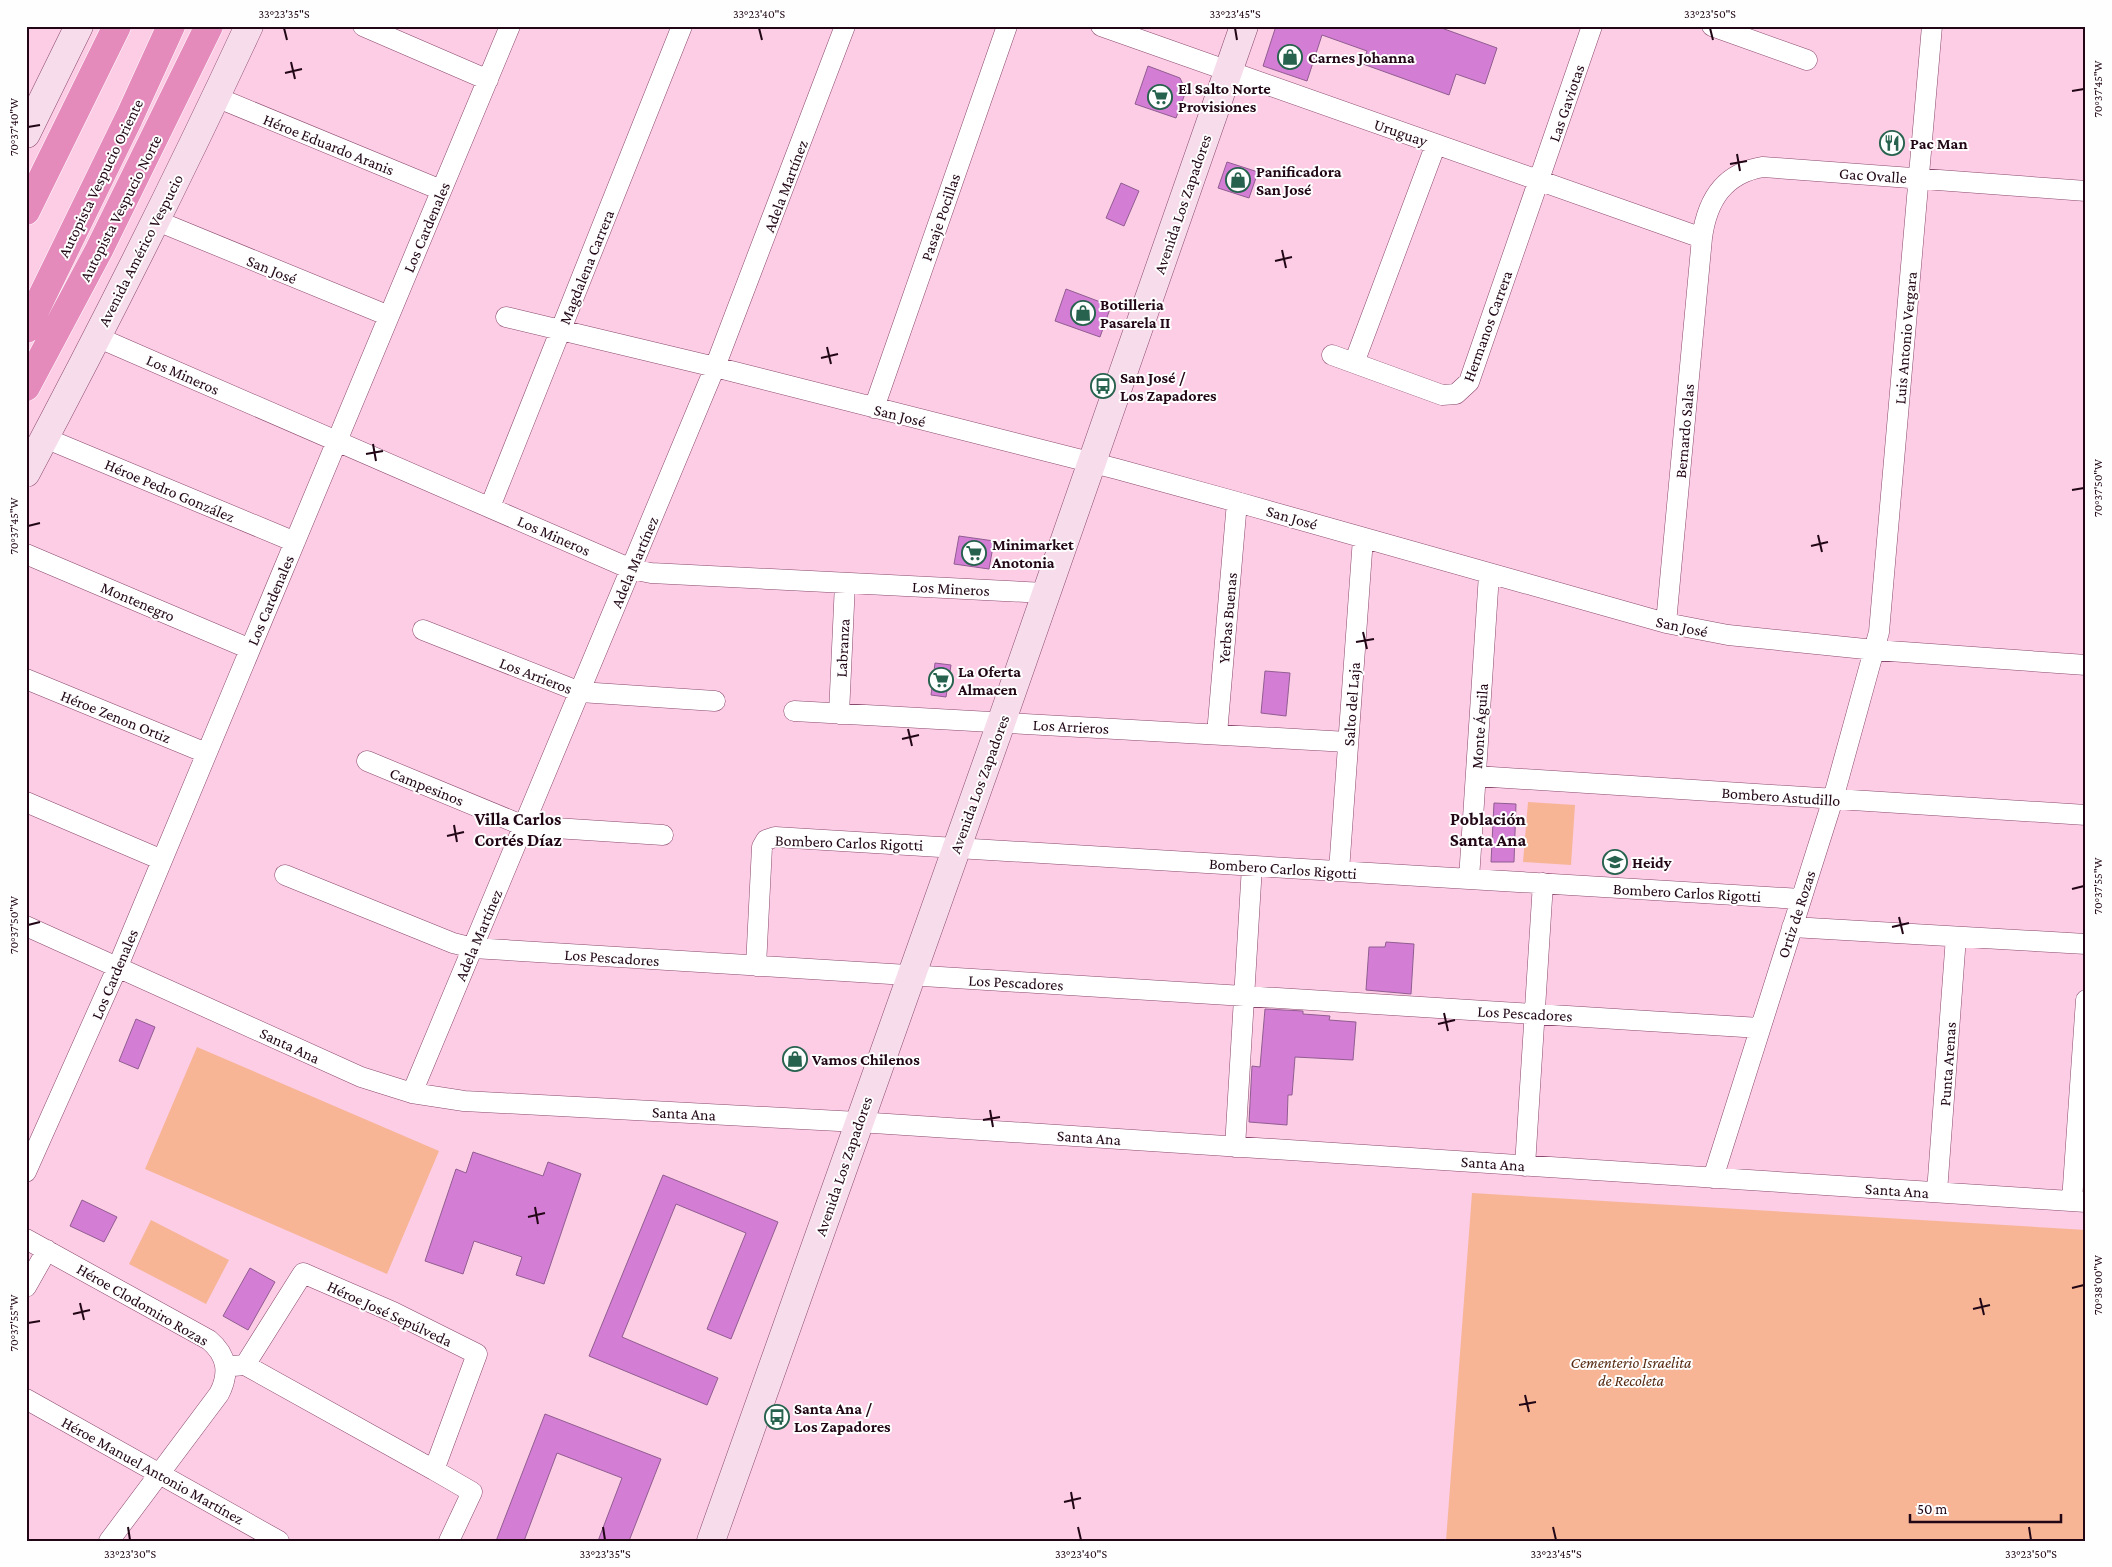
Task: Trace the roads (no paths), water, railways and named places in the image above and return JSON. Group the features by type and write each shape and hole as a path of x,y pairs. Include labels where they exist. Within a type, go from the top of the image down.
{"highway":[{"path":"26,211 117,26"},
{"name":"Autopista Vespucio Oriente","path":"26,330 129,118 171,26"},
{"name":"Autopista Vespucio Norte","path":"26,387 104,241 210,26"}],"main road":[{"path":"26,134 79,26"},
{"name":"Avenida Américo Vespucio","path":"26,473 97,337 250,26"},
{"name":"Avenida Los Zapadores","path":"711,1541 1001,723 1244,26"}],"street":[{"path":"363,26 488,80"},
{"name":"Los Cardenales","path":"26,1172 118,966 510,26"},
{"name":"Magdalena Carrera","path":"490,507 682,26"},
{"name":"Adela Martínez","path":"412,1092 716,367 845,26"},
{"name":"Pasaje Pocillas","path":"874,408 1007,26"},
{"name":"Uruguay","path":"1101,26 1702,238"},
{"name":"Las Gaviotas","path":"1539,180 1592,26"},
{"path":"1712,26 1807,60"},
{"name":"Luis Antonio Vergara","path":"1875,650 1881,614 1932,26"},
{"name":"Héroe Eduardo Aranis","path":"216,97 441,190"},
{"path":"1354,363 1436,144"},
{"name":"Gac Ovalle","path":"1702,238 1707,211 1717,194 1735,177 1752,169 1763,167 2086,191"},
{"name":"Hermanos Carrera","path":"1332,355 1442,395 1456,394 1463,389 1469,382 1539,180"},
{"name":"San José","path":"155,220 389,316"},
{"name":"Bernardo Salas","path":"1666,623 1702,238"},
{"name":"San José","path":"506,317 716,367 1091,463 1237,502 1666,623 1728,636 1875,650 2086,665"},
{"name":"Los Mineros","path":"97,337 631,569 651,573 1045,593"},
{"name":"Héroe Pedro González","path":"45,438 295,542"},
{"name":"Yerbas Buenas","path":"1217,734 1237,502"},
{"name":"Salto del Laja","path":"1339,871 1363,538"},
{"name":"Montenegro","path":"26,554 250,649"},
{"name":"Monte Águila","path":"1469,879 1489,574"},
{"name":"Labranza","path":"839,714 846,583"},
{"name":"Los Arrieros","path":"422,630 580,692 715,701"},
{"name":"Ortiz de Rozas","path":"1713,1178 1833,799 1875,650"},
{"name":"Héroe Zenon Ortiz","path":"26,679 206,753"},
{"name":"Los Arrieros","path":"794,711 1348,742"},
{"name":"Campesinos","path":"367,761 524,826 663,835"},
{"name":"Bombero Astudillo","path":"1476,776 2086,815"},
{"path":"26,802 162,860"},
{"name":"Bombero Carlos Rigotti","path":"756,966 762,847 766,840 775,837 1801,899"},
{"path":"1235,1147 1252,866"},
{"name":"Los Pescadores","path":"285,874 453,943 473,948 1760,1028"},
{"path":"1525,1166 1544,883"},
{"name":"Santa Ana","path":"26,926 360,1077 412,1092 473,1101 858,1122 2079,1201"},
{"path":"1792,927 2086,944"},
{"name":"Punta Arenas","path":"1937,1192 1956,937"},
{"path":"2079,1201 2086,1000"},
{"name":"Héroe Clodomiro Rozas","path":"26,1239 209,1340 220,1352 226,1367"},
{"path":"26,1287 47,1250"},
{"name":"Héroe José Sepúlveda","path":"246,1365 303,1273 393,1312 477,1354 434,1470"},
{"path":"109,1541 158,1473 219,1394 226,1376 226,1367 246,1365 472,1492 449,1541"},
{"name":"Héroe Manuel Antonio Martínez","path":"26,1399 279,1541"}],"place":[{"name":"Carnes Johanna","path":"1290,57"},
{"name":"El Salto Norte Provisiones","path":"1160,97"},
{"name":"Pac Man","path":"1892,143"},
{"name":"Panificadora San José","path":"1238,180"},
{"name":"Botilleria Pasarela II","path":"1083,313"},
{"name":"San José / Los Zapadores","path":"1103,386"},
{"name":"Minimarket Anotonia","path":"974,553"},
{"name":"La Oferta Almacen","path":"941,680"},
{"name":"Heidy","path":"1615,862"},
{"name":"Vamos Chilenos","path":"795,1059"},
{"name":"Santa Ana / Los Zapadores","path":"777,1417"}],"district":[{"name":"Villa Carlos Cortés Díaz","path":"518,830"},
{"name":"Población Santa Ana","path":"1488,830"}],"park label":[{"name":"Cementerio Israelita de Recoleta","path":"1631,1371"}]}
